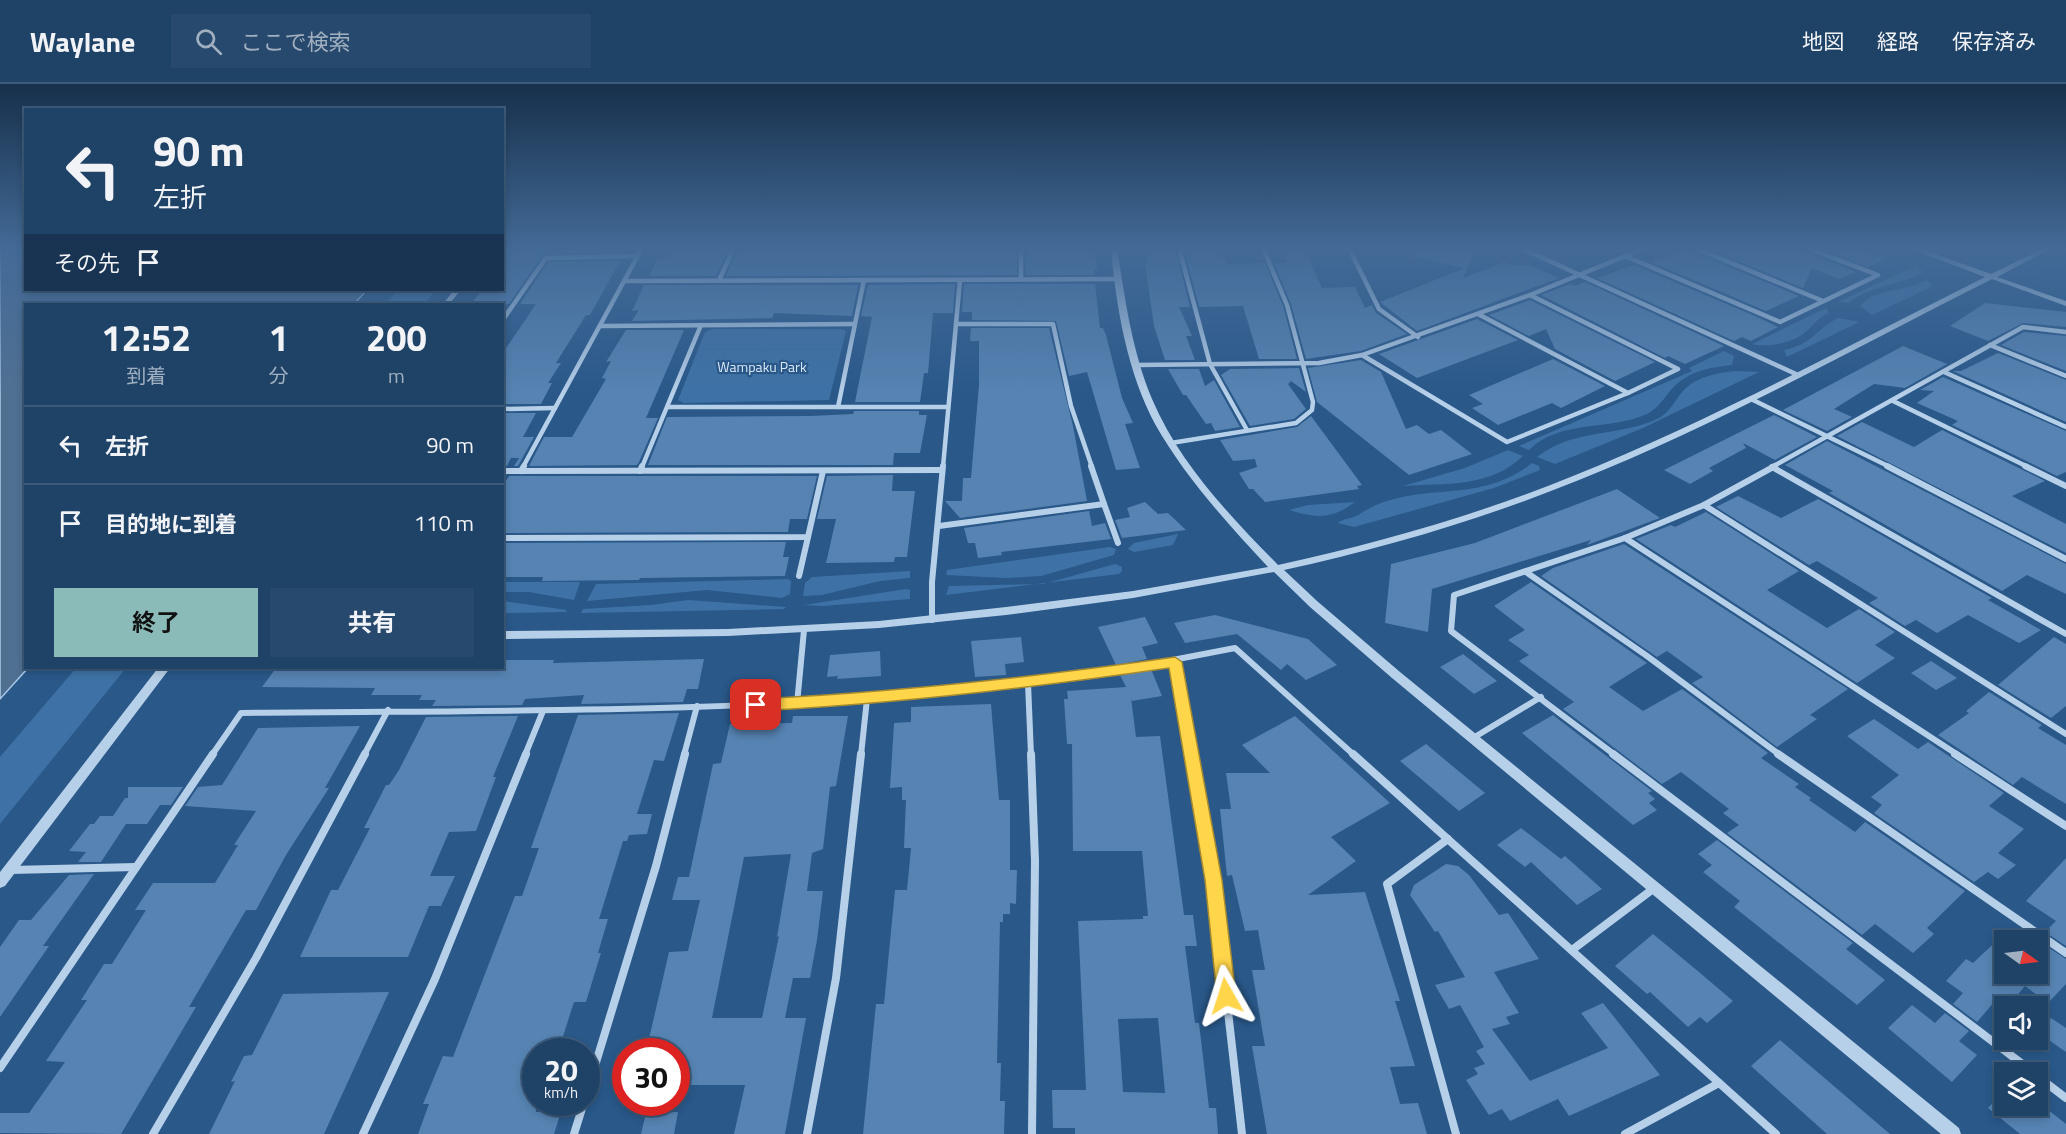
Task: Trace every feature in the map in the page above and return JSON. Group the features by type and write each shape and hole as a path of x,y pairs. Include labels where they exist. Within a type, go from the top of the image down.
{"street":[{"path":"504,318 519,297"},
{"path":"521,471 615,297"},
{"path":"838,407 860,297"},
{"path":"932,620 932,582 958,297"},
{"path":"1122,297 1135,365 1146,397 1171,443 1195,478 1279,569 1331,620 1653,889 1953,1134"},
{"path":"1192,297 1210,364 1247,430"},
{"path":"1171,443 1296,423 1312,410 1313,402 1286,297"},
{"path":"1374,297 1380,309 1418,337"},
{"path":"1135,365 1303,364 1362,355 1527,297"},
{"path":"1362,355 1507,442 1628,393 1678,369 1532,297"},
{"path":"1628,297 1798,375"},
{"path":"1722,297 1780,322 1831,297"},
{"path":"1813,297 1823,301"},
{"path":"504,635 804,630 932,620 1114,599 1279,569 1377,544 1503,506 1640,453 1954,297"},
{"path":"2046,297 2066,304"},
{"path":"1478,314 1628,393"},
{"path":"600,326 854,324"},
{"path":"956,324 1053,324 1071,406 1118,543"},
{"path":"640,471 701,325"},
{"path":"2020,1062 1451,630 1454,595 1625,538 1704,505 2023,327 2066,332"},
{"path":"1990,345 2066,376"},
{"path":"1944,372 2066,427"},
{"path":"1751,399 1828,435 2066,559"},
{"path":"1893,401 2066,486"},
{"path":"668,407 948,407"},
{"path":"504,409 555,408"},
{"path":"1772,467 2066,634"},
{"path":"504,471 942,470"},
{"path":"799,576 823,471"},
{"path":"939,526 1104,504"},
{"path":"1704,505 2066,734"},
{"path":"504,538 808,537"},
{"path":"1625,538 2066,826"},
{"path":"1526,572 1647,656 1781,756 2066,953"},
{"path":"796,704 804,630"},
{"path":"0,1068 242,713 388,710 543,711 796,704 1028,683 1175,662 1235,648 1776,1134"},
{"path":"1175,662 1213,880 1242,1134"},
{"path":"0,882 163,669"},
{"path":"1028,683 1035,861 1032,1134"},
{"path":"1473,738 1541,697"},
{"path":"807,1134 836,978 867,699"},
{"path":"600,1049 653,877 696,706"},
{"path":"153,1134 256,958 388,710"},
{"path":"363,1134 435,979 543,711"},
{"path":"1448,839 1387,884 1456,1134"},
{"path":"10,870 136,867"},
{"path":"1572,950 1653,889"},
{"path":"1625,1134 1719,1083"},
{"path":"2048,1084 2066,1098"},
{"path":"574,1134 580,1116"}],"green space":[{"path":"392,297 430,297 425,303 386,303"},
{"path":"1849,297 1857,297 1848,303 1838,302"},
{"path":"1872,297 1910,297 1872,315 1860,306"},
{"path":"1826,308 1829,313 1798,337 1771,345 1752,344"},
{"path":"1838,318 1859,322 1787,357 1784,350 1808,340"},
{"name":"Wampaku Park","path":"713,329 841,329 846,331 829,400 684,403 678,400 705,332"},
{"path":"1724,351 1734,356 1732,365 1706,369 1683,379 1657,407 1647,414 1633,419 1570,429 1541,440 1529,450 1519,446 1692,371 1689,368"},
{"path":"1735,371 1759,372 1643,428 1555,464 1537,457 1567,441 1644,424 1659,418 1692,383 1710,376"},
{"path":"1508,450 1523,456 1496,474 1482,479 1451,484 1403,486 1465,468"},
{"path":"1532,463 1539,466 1540,470 1494,488 1354,527 1338,523 1402,497 1489,485 1511,477"},
{"path":"1355,502 1338,512 1323,516 1289,510 1308,505"},
{"path":"1178,534 1173,545 1134,552 1128,549 1134,543"},
{"path":"1110,547 1116,549 1114,555 1041,576 1007,578 946,575 947,570"},
{"path":"1115,564 1122,567 1119,574 1048,583"},
{"path":"910,571 910,578 880,581 822,595 803,596 805,583 812,577"},
{"path":"788,579 791,581 790,594 782,598 707,590 587,601 596,584"},
{"path":"504,582 580,582 574,600 529,592 504,592"},
{"path":"1035,584 946,595 949,586"},
{"path":"910,590 910,599 823,606 804,605"},
{"path":"688,600 786,607 784,609 581,613 583,609 651,605"},
{"path":"504,601 567,610 566,612 504,613"},
{"path":"75,669 125,669 0,824 0,757"}],"shaded area":[{"path":"0,297 360,297 355,303 24,303 24,669 27,669 0,699"}],"building":[{"path":"476,297 514,297 509,304 472,303"},
{"path":"525,297 600,297 556,363 561,363 548,383 552,383 541,404 504,404 504,351 536,304 520,304"},
{"path":"638,297 856,297 852,316 774,313 772,318 632,321 639,310 632,311"},
{"path":"865,297 954,297 953,313 933,313 928,373 924,373 920,402 855,402 872,317 861,316"},
{"path":"963,297 1096,297 1100,328 1103,328 1106,335 1122,398 1133,423 1125,424 1140,468 1116,470 1087,372 1069,376 1056,321 972,320 972,312 962,312"},
{"path":"1150,297 1187,297 1190,307 1179,307 1192,336 1186,336 1195,360 1165,360 1154,326"},
{"path":"1196,297 1279,297 1297,359 1259,359 1243,306 1199,307"},
{"path":"1288,297 1360,297 1365,308 1372,305 1376,313 1407,334 1361,351 1306,359"},
{"path":"1392,297 1508,297 1417,331 1380,302"},
{"path":"1545,297 1618,297 1724,346 1685,364 1668,356 1665,358"},
{"path":"1638,297 1710,297 1778,327 1751,341 1742,337 1734,341"},
{"path":"1733,297 1797,297 1766,311"},
{"path":"1530,300 1655,362 1615,381 1555,349 1546,329 1529,336 1489,315"},
{"path":"1985,303 2066,312 2066,327 2023,323 1988,341 1950,326"},
{"path":"1477,319 1518,340 1417,378 1379,354"},
{"path":"971,328 1049,328 1073,426 1087,501 960,518 945,501 962,501 963,478 971,478 979,385 979,341 970,341"},
{"path":"626,330 684,330 646,418 658,418 637,465 529,466 544,437 572,437 606,379 602,378 611,361 606,362"},
{"path":"2024,332 2066,336 2066,371 2001,345"},
{"path":"1903,346 1947,364 1905,388 1874,384 1834,409 1852,417 1827,431 1783,410"},
{"path":"1998,353 2066,380 2066,422 1953,371 1961,371"},
{"path":"1553,359 1605,386 1561,408 1552,403 1498,425 1472,408 1483,404 1469,395"},
{"path":"1361,360 1381,372 1406,429 1417,425 1429,434 1441,430 1472,454 1409,475 1317,402 1308,368"},
{"path":"1299,368 1306,392 1291,381 1288,384 1306,409 1294,419 1250,426 1221,375 1230,369"},
{"path":"1168,369 1199,369 1205,386 1214,380 1240,427 1215,431 1211,423 1206,424 1186,395 1183,395"},
{"path":"1943,377 2066,431 2066,472 2057,476 1952,425 1958,421 1917,403 1934,391 1920,390"},
{"path":"854,411 919,411 919,415 927,415 920,453 894,453 893,465 648,465 667,417 810,416 853,414"},
{"path":"504,413 536,413 523,437 534,437 518,466 514,466 519,458 511,458 507,466 504,466"},
{"path":"1774,415 1817,437 1775,460 1743,443 1746,448 1709,468 1713,471 1690,484 1664,470"},
{"path":"1311,416 1362,485 1357,486 1359,489 1265,502 1253,489 1249,489 1239,473 1257,467 1255,459 1233,461 1220,440 1297,427"},
{"path":"1862,422 1914,447 1942,430 2045,481 2012,496 2066,524 2066,553 1837,436"},
{"path":"1827,441 2066,564 2066,594 2027,575 2002,591 1829,493 1833,491 1785,465"},
{"path":"893,475 892,491 915,491 907,557 895,557 894,562 826,563 836,519 817,519 827,476"},
{"path":"509,476 817,476 807,519 790,519 788,532 504,533 504,484"},
{"path":"1617,489 1660,518 1587,545 1591,540 1432,589 1428,632 1385,623 1391,564 1475,543"},
{"path":"1738,496 1781,518 1818,499 1992,598 1988,600 2041,630 2019,643 1968,615 1937,633 1916,620 1905,626 1869,603 1878,598 1817,561 1809,565 1716,507"},
{"path":"1145,502 1158,514 1168,513 1186,530 1122,538 1115,520 1130,517 1127,508"},
{"path":"1089,511 1092,526 1105,523 1111,539 1001,552 1002,555 978,558 975,543 968,543 964,528"},
{"path":"1706,512 1799,571 1767,590 1827,628 1859,609 1895,632 1875,645 1895,658 1857,683 1636,539 1671,525 1675,527"},
{"path":"786,542 783,557 789,557 785,576 542,581 543,577 504,577 504,543"},
{"path":"1624,544 1848,689 1810,715 1817,719 1777,747 1692,683 1703,677 1667,651 1657,657 1541,576 1553,568"},
{"path":"1531,582 1647,663 1609,687 1643,711 1682,689 1768,753 1761,758 1799,784 1795,787 1811,798 1809,800 1855,832 1865,822 1965,891 1927,928 1934,934 1913,953 1875,924 1862,935 1727,833 1739,825 1723,813 1729,809 1681,772 1662,784 1563,709 1574,702 1519,661 1529,655 1508,640 1525,630 1494,606"},
{"path":"1215,615 1308,639 1337,665 1306,680 1287,664 1281,670 1237,634 1185,643 1174,623"},
{"path":"1145,617 1158,643 1142,647 1147,659 1116,665 1098,627"},
{"path":"1021,637 1024,662 1005,664 1006,675 975,677 971,641"},
{"path":"2054,637 2066,644 2066,706 2051,718 1998,685"},
{"path":"880,651 881,676 837,679 838,676 827,677 830,655"},
{"path":"1463,654 1497,681 1474,694 1440,667"},
{"path":"704,659 698,689 687,689 683,702 581,704 584,695 525,699 522,705 432,706 436,700 419,700 422,695 371,695 375,688 262,687 275,669 504,669 504,660 554,660 553,663"},
{"path":"1931,661 1957,678 1936,690 1911,673"},
{"path":"1151,669 1162,696 1132,701 1131,698 1136,737 1160,736 1184,915 1193,915 1197,946 1185,946 1195,1023 1199,1023 1209,1108 1216,1108 1218,1134 1075,1134 1075,1128 1053,1128 1052,1090 1086,1090 1078,921 1143,919 1143,916 1148,916 1142,851 1073,851 1072,744 1067,744 1064,699 1068,699 1067,691 1126,687 1120,675","holes":["1158,1018 1165,1093 1123,1092 1118,1019"]},
{"path":"1989,692 2042,725 2038,728 2066,745 2066,804 2022,777 2013,785 1938,735 1969,713 1966,711"},
{"path":"991,704 999,800 1010,800 1010,870 1017,870 1016,904 1010,903 1010,914 1003,914 1003,922 1000,922 997,1063 1001,1063 1000,1101 1005,1101 1004,1134 863,1134 876,1004 884,1004 895,890 907,890 911,848 904,848 906,800 902,800 902,787 890,788 894,723 911,722 911,707"},
{"path":"679,713 664,761 654,760 637,814 652,814 647,834 629,835 627,841 623,841 599,919 608,919 598,953 601,953 586,1002 574,1002 562,1038 522,1038 522,1116 560,1116 554,1134 418,1134 429,1104 423,1104 443,1056 453,1057 515,896 522,896 539,848 531,848 578,715"},
{"path":"1553,715 1652,791 1648,793 1655,799 1649,803 1657,810 1633,825 1522,733"},
{"path":"518,716 493,777 496,777 476,831 449,832 430,876 455,876 441,906 429,906 408,957 300,957 331,890 338,890 370,828 364,828 386,785 389,785 399,770 426,717"},
{"path":"793,716 848,716 836,786 830,787 823,849 812,853 807,891 823,891 810,978 793,978 785,1018 806,1018 785,1134 734,1134 745,1085 690,1085 690,1038 649,1038 669,952 688,951 700,900 672,900 678,877 689,877 713,764 721,763 730,724 792,723","holes":["791,854 777,937 779,936 762,1018 712,1018 744,857"]},
{"path":"1295,716 1390,803 1331,837 1356,861 1308,895 1365,892 1400,1001 1395,1001 1415,1066 1390,1067 1400,1104 1418,1103 1427,1134 1267,1134 1252,1046 1265,1046 1252,970 1265,970 1258,930 1245,931 1232,875 1227,876 1220,809 1231,809 1226,773 1270,773 1242,745"},
{"path":"1874,719 1918,749 1928,742 2004,793 1989,806 2024,829 1998,853 2016,865 1998,879 1988,872 1974,882 1874,813 1882,805 1871,797 1899,775 1847,736"},
{"path":"360,726 325,788 329,788 286,855 256,910 246,910 189,1007 196,1007 121,1134 0,1133 0,1113 29,1113 65,1062 46,1061 87,1000 81,1000 104,964 112,964 146,910 135,910 153,883 215,883 238,845 234,845 256,811 185,806 198,787 222,785 258,728"},
{"path":"1426,744 1485,793 1459,811 1400,761"},
{"path":"128,787 183,787 171,805 160,805 147,824 126,824 101,862 78,862 86,852 69,851 90,824 94,824 100,816 113,816 125,798 128,798"},
{"path":"1521,828 1561,859 1565,856 1602,889 1577,905 1531,862 1525,867 1497,845"},
{"path":"1717,840 1853,943 1846,949 1885,980 1857,1005 1734,907 1740,901 1703,872 1712,865 1698,854"},
{"path":"2066,858 2066,946 2048,934 2047,930 2056,921 2026,901"},
{"path":"1446,864 1458,866 1469,875 1499,915 1508,913 1539,959 1494,972 1519,1013 1506,1017 1510,1024 1492,1029 1530,1081 1608,1048 1581,1013 1603,1003 1660,1075 1569,1116 1558,1099 1510,1121 1502,1109 1489,1115 1466,1080 1478,1074 1474,1068 1485,1064 1476,1051 1484,1047 1460,1005 1449,1009 1435,985 1465,977 1438,931 1435,932 1410,895 1414,885"},
{"path":"94,874 43,946 49,946 0,1017 0,947 19,920 31,920 69,875"},
{"path":"1653,934 1733,1001 1707,1023 1700,1017 1688,1027 1650,992 1647,994 1615,966"},
{"path":"1994,943 1994,984 2048,984 2048,947 2066,959 2066,984 2048,1003 2048,996 2039,996 2025,986 2016,996 1994,996 1994,1002 1977,1022 1953,1004 1963,993 1946,981 1966,959 1973,963"},
{"path":"389,992 324,1134 209,1134 235,1081 231,1082 244,1056 252,1055 283,994"},
{"path":"1912,1005 1935,1023 1945,1013 1969,1031 1959,1041 1977,1055 1952,1082 1888,1028"},
{"path":"2051,1018 2066,1028 2066,1052 2048,1040 2048,1022"},
{"path":"1780,1040 1890,1134 1827,1134 1751,1066"},
{"path":"1994,1102 1994,1113 1988,1108"},
{"path":"2048,1110 2066,1124 2066,1134 2020,1134 1998,1116 2048,1116"},
{"path":"645,1116 677,1116 674,1134 641,1134"}],"route":[{"path":"756,705 867,699 1028,683 1175,662 1213,880 1226,996"}]}
